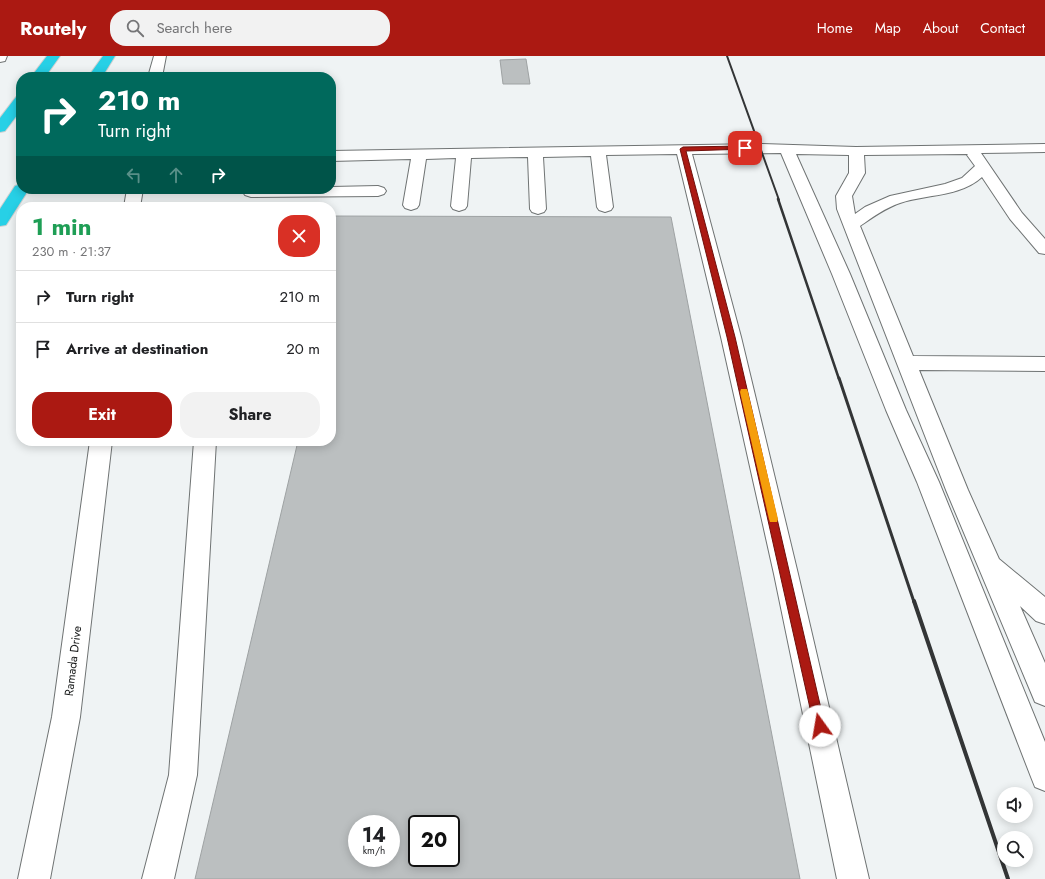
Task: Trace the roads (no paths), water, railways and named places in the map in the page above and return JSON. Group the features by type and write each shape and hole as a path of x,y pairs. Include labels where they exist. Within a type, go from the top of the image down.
{"highway":[{"path":"42,72 54,56"},
{"path":"98,72 109,56"},
{"path":"0,128 16,107"},
{"path":"0,221 18,194"}],"street":[{"path":"156,72 160,56"},
{"path":"336,156 683,149 786,148 856,150 1045,148"},
{"path":"786,148 841,274 896,410 928,482 1045,777"},
{"path":"683,149 733,345 786,574 853,879"},
{"path":"970,149 1016,216 1045,249"},
{"path":"856,150 858,165 857,172 844,196 845,210 957,490 1045,693"},
{"path":"598,151 605,207"},
{"path":"535,152 538,209"},
{"path":"459,206 464,154"},
{"path":"411,205 419,155"},
{"path":"852,225 871,210 896,199 949,188 968,181 983,167"},
{"path":"336,193 378,191"},
{"path":"250,196 301,194"},
{"path":"906,363 1045,364"},
{"name":"Ramada Drive","path":"34,879 66,717 100,446"},
{"path":"158,879 183,775 205,446"},
{"path":"989,564 1045,613"}],"railway":[{"path":"727,56 779,200"},
{"path":"778,199 839,379"},
{"path":"839,378 914,602"},
{"path":"914,601 1008,879"}]}
